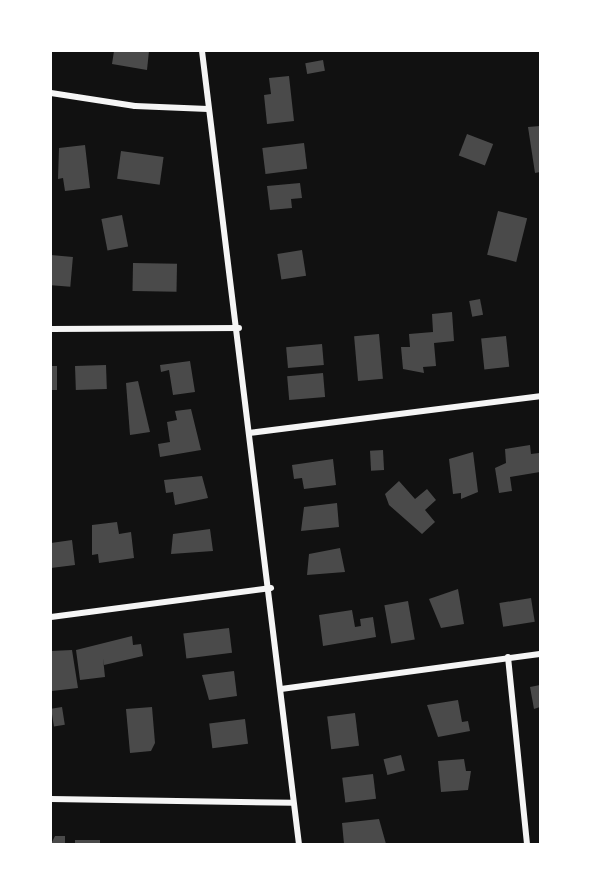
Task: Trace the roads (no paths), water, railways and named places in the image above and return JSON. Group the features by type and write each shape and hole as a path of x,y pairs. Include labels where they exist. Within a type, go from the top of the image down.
{"street":[{"path":"202,51 239,328 249,433 271,588 298,844"},
{"path":"51,93 135,106 208,109"},
{"path":"51,329 239,328"},
{"path":"249,433 540,396"},
{"path":"51,617 271,588"},
{"path":"281,689 540,654"},
{"path":"508,657 527,844"},
{"path":"51,799 293,803"}]}
